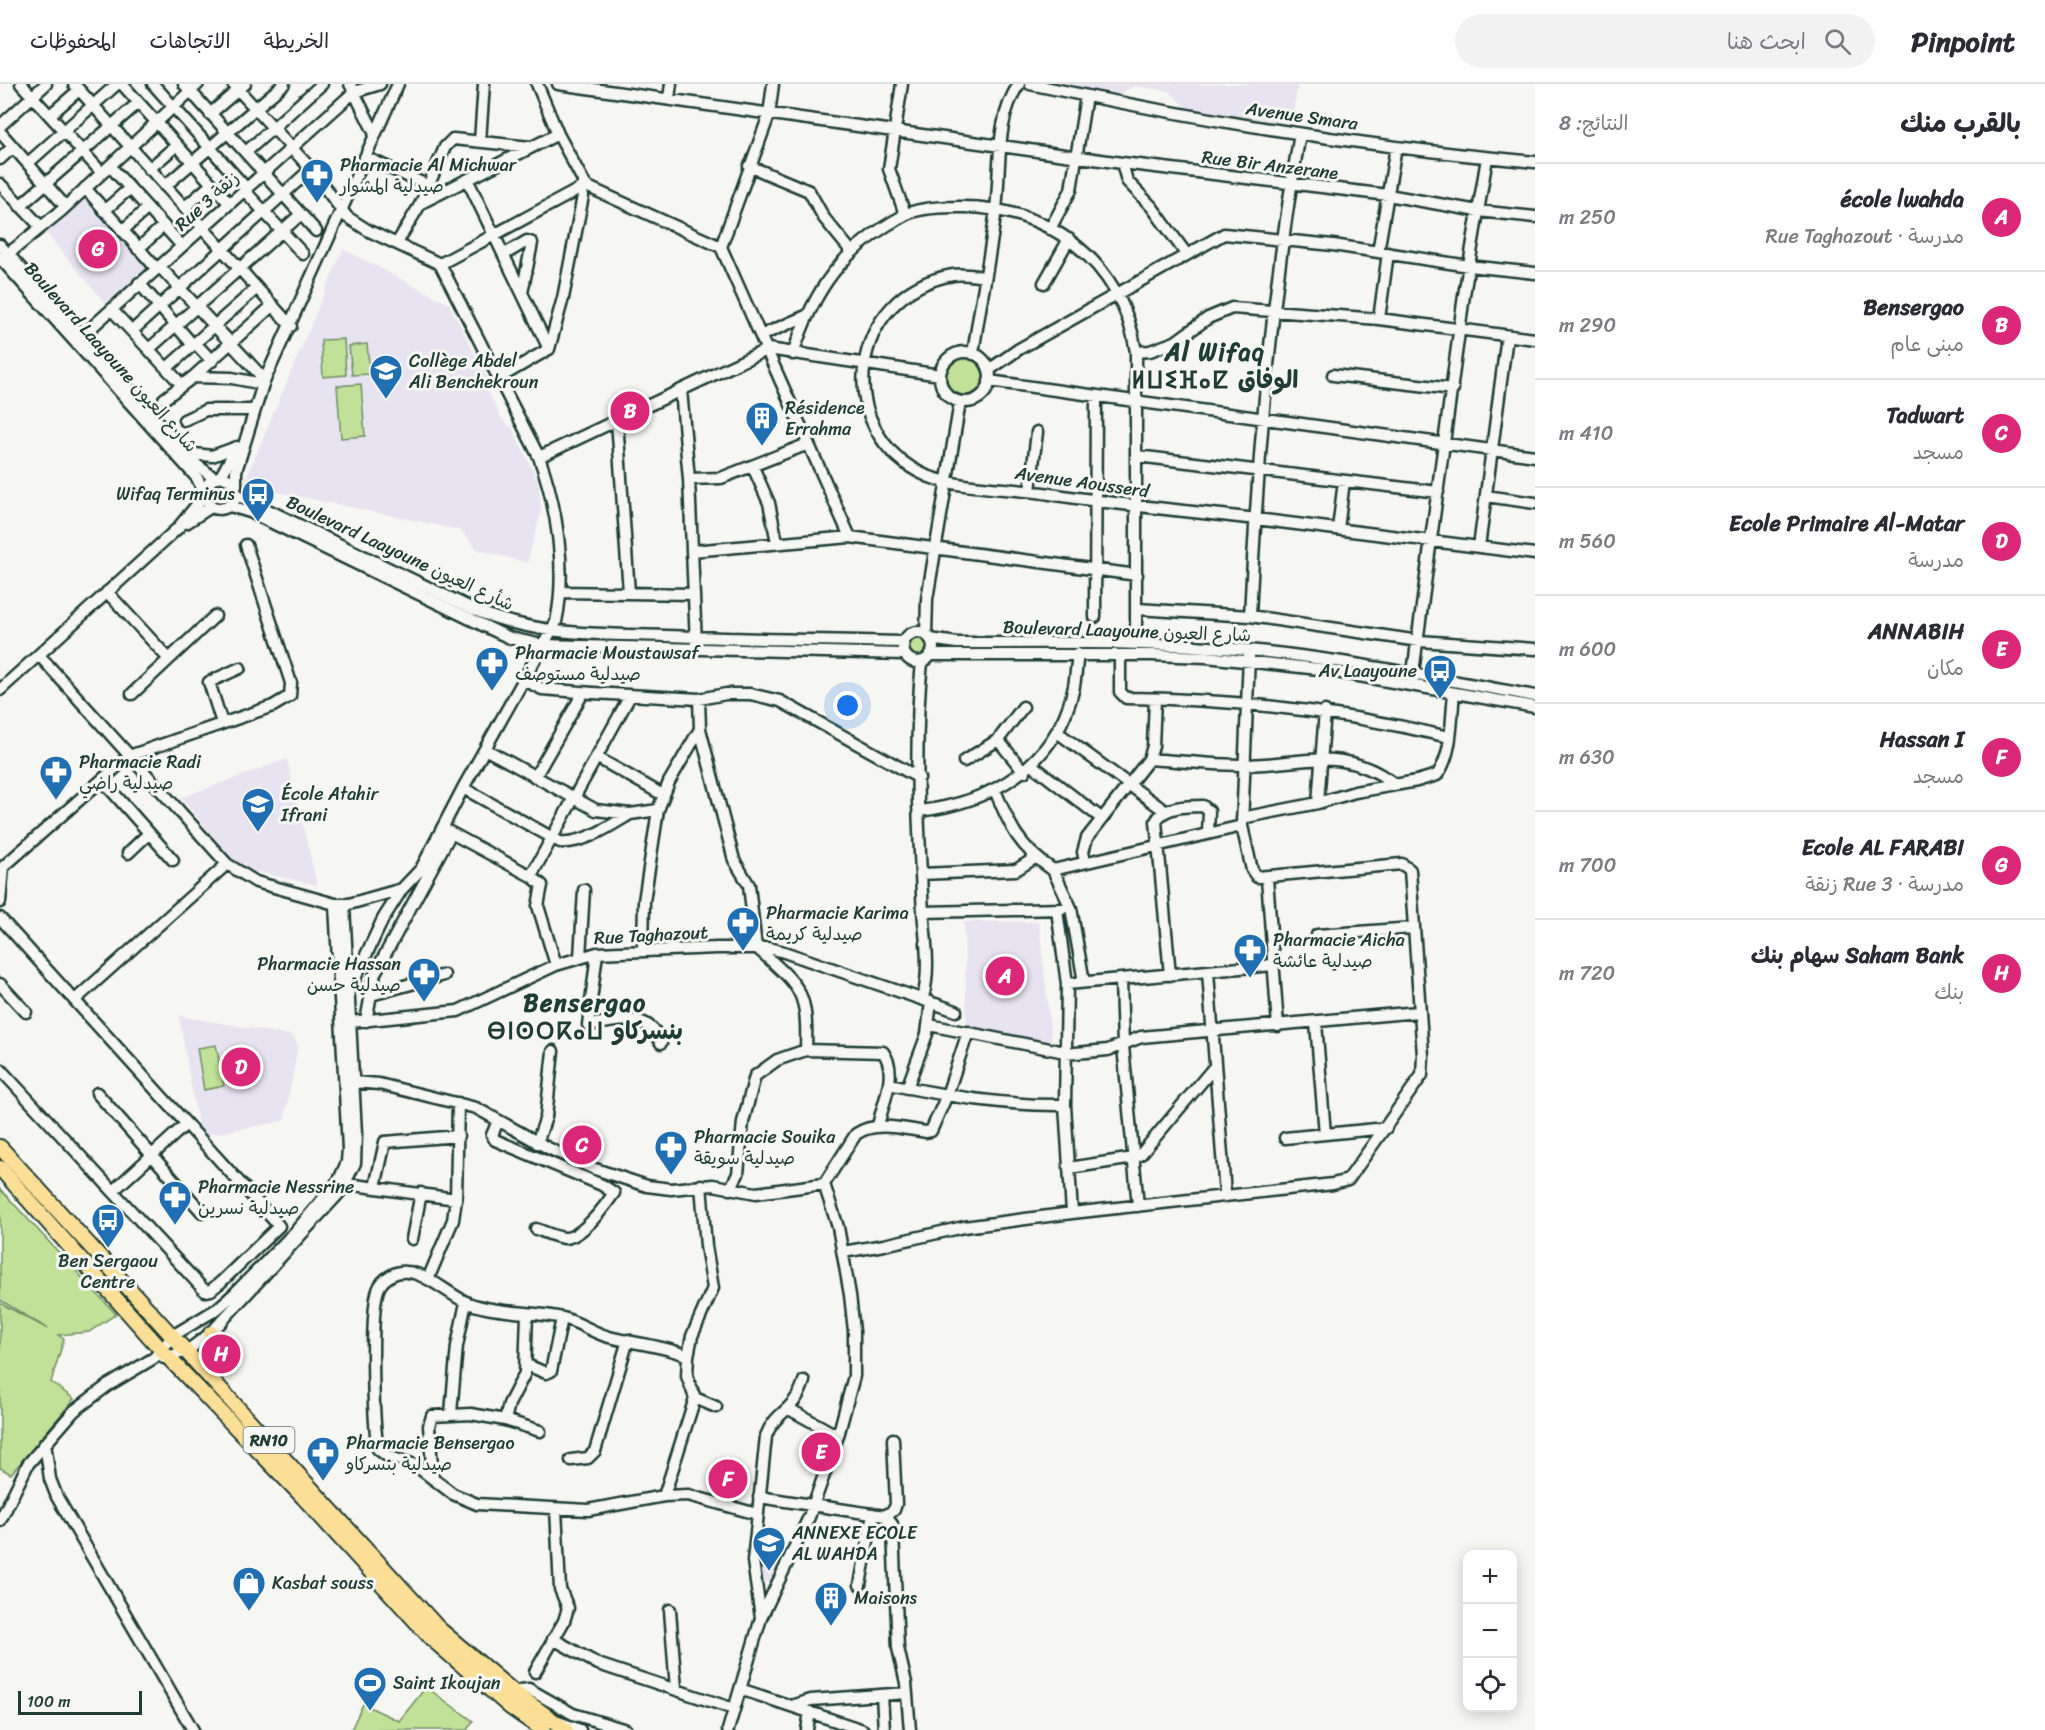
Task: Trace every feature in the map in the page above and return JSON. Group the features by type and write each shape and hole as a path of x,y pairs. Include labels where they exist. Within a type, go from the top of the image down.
{"main road":[{"name":"RN10","path":"0,1147 212,1376 439,1629 516,1694 547,1725"},
{"name":"RN10","path":"0,1168 161,1355 303,1497 432,1639 510,1707 547,1725 566,1730"},
{"path":"211,1333 212,1376"}],"street":[{"path":"21,84 83,151 130,188 182,246"},
{"path":"0,126 46,84"},
{"path":"28,163 117,84"},
{"path":"122,84 230,203"},
{"path":"153,84 281,232 303,254"},
{"path":"165,186 194,164 227,132 284,84"},
{"path":"246,152 322,84"},
{"path":"375,134 352,88 380,84"},
{"path":"0,690 178,528 211,507 223,509 230,506 236,491 236,471 246,434 264,382 398,84"},
{"path":"480,141 484,84"},
{"path":"499,378 549,349 563,298 583,196 583,187 537,84"},
{"name":"Rue Bir Anzerane","path":"558,84 669,98 769,115 893,132 1122,163 1388,195 1478,211 1535,217"},
{"path":"669,98 671,84"},
{"path":"721,247 769,115 773,84"},
{"path":"902,84 889,169 905,214"},
{"path":"973,354 996,209 1001,145 1010,97 1007,84"},
{"path":"1010,97 1019,84"},
{"name":"Avenue Smara","path":"1030,84 1191,117 1299,134 1535,162"},
{"path":"4,256 106,170 174,106 191,86 210,114 316,231"},
{"path":"210,114 239,86 255,108 292,147 355,223 440,264 539,457 554,504 560,592 556,622 462,788 447,830 375,973 366,1021"},
{"path":"50,115 76,87 291,326"},
{"name":"Rue 3 زنقة","path":"82,336 292,147 352,88"},
{"path":"1050,229 1067,200 1078,156 1086,96"},
{"path":"20,206 138,103"},
{"path":"0,132 65,206"},
{"path":"421,203 558,134"},
{"path":"1250,616 1261,420 1273,309 1299,134"},
{"path":"397,243 421,203 448,142 459,139 531,147"},
{"path":"149,169 177,145"},
{"path":"0,159 13,147"},
{"path":"1379,319 1388,195 1396,147"},
{"path":"365,157 429,186"},
{"path":"1413,680 1469,266 1487,158"},
{"path":"1122,163 1127,181 1152,207 1187,255"},
{"path":"749,166 809,191 824,218 851,251"},
{"path":"132,331 311,169"},
{"path":"468,180 549,349"},
{"path":"185,207 212,184"},
{"path":"1,187 41,227"},
{"path":"440,264 583,187"},
{"path":"583,187 721,247 850,537"},
{"path":"85,188 138,249 180,288 264,382"},
{"path":"104,211 130,188"},
{"path":"793,354 806,316 830,274 851,251 905,214 948,207 996,209 1039,222 1069,239 1100,270 1118,294 1129,318 1136,352 1138,402 1136,644"},
{"path":"122,231 148,208"},
{"path":"149,349 300,215"},
{"path":"138,249 163,225"},
{"path":"989,375 1019,349 1224,234 1283,239 1469,266 1535,273"},
{"path":"1044,283 1069,239"},
{"path":"505,254 527,241 532,243 522,293"},
{"name":"Boulevard Laayoune شارع العيون","path":"0,245 4,256 197,478 204,493"},
{"name":"Boulevard Laayoune شارع العيون","path":"4,256 82,336 201,469 218,477"},
{"name":"Avenue Aousserd","path":"985,277 956,274 939,278 903,297 887,312 867,347 863,365 868,412 877,432 893,452 909,466 928,476 949,481 1094,501 1535,554"},
{"path":"139,283 212,361"},
{"path":"167,368 257,288"},
{"path":"164,399 212,361 273,306"},
{"path":"1136,352 1150,351 1175,342 1222,310 1273,309 1535,338"},
{"path":"112,310 182,385"},
{"path":"762,335 806,316"},
{"path":"1479,547 1507,336"},
{"path":"539,457 768,349 940,375"},
{"path":"964,352 973,354 983,360 989,375 987,389 976,400 960,402 953,400 943,389 940,375 947,359 964,352"},
{"path":"989,375 1096,398 1535,455"},
{"path":"1333,375 1453,389"},
{"path":"193,377 264,382"},
{"path":"681,390 689,479 695,642"},
{"path":"1095,617 1096,398"},
{"path":"907,1088 929,1025 928,948 921,874 918,705 914,633 927,599 949,481 960,402"},
{"path":"184,420 206,410 255,410"},
{"path":"617,420 629,593"},
{"path":"1030,491 1037,432"},
{"path":"178,528 204,493 208,483 218,477 246,434"},
{"path":"689,479 721,478 808,444"},
{"path":"186,453 212,456 237,447"},
{"path":"1137,456 1438,492"},
{"path":"753,467 769,503 777,542"},
{"path":"218,477 232,481 236,491"},
{"path":"1338,529 1344,481"},
{"name":"Boulevard Laayoune شأرع العيون","path":"236,491 500,620 534,629 552,630"},
{"path":"204,493 211,507"},
{"path":"1486,496 1535,503"},
{"name":"Boulevard Laayoune شأرع العيون","path":"230,506 250,512 510,638 542,645"},
{"path":"692,551 850,537 1137,575"},
{"path":"0,902 2,865 103,781 129,756 273,706 290,696 292,690 246,545"},
{"path":"107,591 169,659"},
{"path":"560,592 693,594"},
{"path":"914,655 933,647 928,638 927,599"},
{"path":"1137,609 1250,616 1419,641 1535,649"},
{"path":"132,694 215,616"},
{"name":"Boulevard Laayoune شارع العيون","path":"552,630 695,642 914,655 1078,654 1320,658 1413,680 1454,693 1535,707"},
{"name":"Boulevard Laayoune شارع العيون","path":"914,633 957,643 1136,644 1249,656"},
{"name":"Boulevard Laayoune شارع العيون","path":"542,645 695,642"},
{"path":"920,811 968,802 995,790 1028,768 1057,732 1074,690 1078,654"},
{"path":"39,655 227,864 256,882 339,905 402,889"},
{"path":"1120,655 1122,697 1246,702 1325,711 1449,737"},
{"path":"843,1252 964,1227 1225,1194 1333,1184 1348,1179 1386,1128 1422,1075 1423,1055 1418,1012 1410,870 1402,864 1257,878 1252,870 1242,822 1249,656"},
{"path":"222,723 209,682 240,668"},
{"path":"524,680 542,689 583,693 699,699 726,694 750,694 780,701 919,778"},
{"name":"Boulevard Laayoune شارع العيون","path":"1413,680 1535,696"},
{"path":"535,777 583,693"},
{"path":"1053,870 1208,833 1242,822 1395,784 1418,782 1437,775 1449,737 1454,693"},
{"path":"531,876 630,696"},
{"path":"699,699 700,729 734,860 749,885 756,947 787,975 803,998 806,1015 806,1050"},
{"path":"1084,861 1083,852 1087,838 1149,759 1153,746 1155,699"},
{"path":"964,761 998,740 1023,707"},
{"path":"1318,803 1325,711"},
{"path":"643,950 644,902 658,810 663,795 700,729"},
{"path":"1057,732 1165,812"},
{"path":"998,740 1028,768 1101,818"},
{"path":"485,749 574,799 606,813 630,814 658,810"},
{"path":"1149,759 1243,765 1320,757 1363,765 1395,784"},
{"path":"596,758 663,795"},
{"path":"103,781 172,860"},
{"path":"462,788 552,839 570,842 610,826 630,814"},
{"path":"995,790 1020,842 1035,858 1053,870 1071,908 1084,982"},
{"path":"1170,975 1156,822 1165,812 1203,806 1209,811 1208,833"},
{"path":"447,830 531,876 542,885 538,906 556,965"},
{"path":"348,992 383,919 402,889 421,869 447,830"},
{"path":"128,853 148,834"},
{"path":"921,874 1016,870 1035,858"},
{"path":"75,1000 227,864"},
{"path":"1267,878 1278,1026"},
{"path":"580,957 584,890"},
{"path":"0,1521 16,1483 28,1464 86,1401 161,1355 187,1351 211,1333 294,1245 347,1184 356,1152 348,992 339,905"},
{"path":"161,1355 174,1335 217,1309 290,1237 339,1180 347,1161 339,905"},
{"path":"923,912 1071,908"},
{"path":"1057,910 1067,984 1065,1105 1072,1213"},
{"path":"0,918 185,1125 290,1237"},
{"path":"1317,935 1413,928"},
{"name":"Rue Taghazout","path":"350,1022 458,1011 556,965 597,953 756,947 805,957 956,1011"},
{"path":"597,953 588,1025 634,1020 647,1022 654,1028 661,1043"},
{"path":"1067,984 1274,965"},
{"path":"1208,972 1225,1194"},
{"path":"371,995 444,975"},
{"path":"1121,980 1123,1046 1138,1206"},
{"path":"0,984 26,1012"},
{"path":"929,1025 1065,1053 1123,1046 1142,1037 1212,1033 1418,1012"},
{"path":"1316,1023 1325,1134"},
{"path":"353,1082 379,1084 476,1108 537,1143 622,1179 660,1189 701,1185 769,1192 824,1184 833,1173 855,1134 878,1126 929,1132 947,1095 968,1032"},
{"path":"730,1189 738,1174 743,1122 755,1076 777,1060 806,1050 883,1052 889,1084 878,1126"},
{"path":"537,1143 546,1117 553,1051"},
{"path":"1069,1168 1134,1158 1150,1144 1215,1066"},
{"path":"0,1069 205,1291 211,1290 221,1282 279,1226"},
{"path":"889,1084 947,1095 1027,1105 1065,1105"},
{"path":"97,1094 202,1212"},
{"path":"428,1279 453,1220 456,1199 458,1103"},
{"path":"498,1121 492,1135 495,1140 602,1185 614,1193"},
{"path":"113,1191 185,1125"},
{"path":"1285,1138 1386,1128"},
{"path":"375,1187 385,1142 458,1136"},
{"path":"536,1229 562,1238 574,1236 595,1217 622,1179"},
{"path":"347,1184 456,1199"},
{"path":"728,1730 761,1618 813,1505 838,1436 852,1384 855,1352 843,1252 824,1184"},
{"path":"664,1496 694,1398 687,1376 692,1336 713,1288 706,1246 701,1185"},
{"path":"412,1239 421,1193"},
{"path":"688,1356 656,1345 610,1338 562,1318 490,1309 466,1302 428,1279 413,1273 398,1273 381,1284 376,1303 374,1375 378,1449 387,1456 419,1467 453,1494 477,1504 596,1509 664,1496 698,1497 757,1514"},
{"path":"451,1413 457,1346 466,1302"},
{"path":"505,1420 509,1404 521,1383 526,1365 528,1314"},
{"path":"526,1365 546,1373 551,1371 562,1318"},
{"path":"571,1460 588,1458 595,1450 628,1340"},
{"path":"761,1618 753,1561 766,1436 772,1423 789,1409 804,1381"},
{"path":"694,1398 716,1407"},
{"path":"789,1409 838,1436"},
{"path":"433,1479 430,1420 438,1414 451,1413 505,1420 540,1431"},
{"path":"885,1516 894,1510 896,1504 893,1439"},
{"path":"45,1443 50,1479 57,1497 193,1730"},
{"path":"759,1497 885,1516 892,1524 898,1648 907,1694 910,1730"},
{"path":"535,1672 568,1608 560,1589 556,1509"},
{"path":"861,1585 873,1514"},
{"path":"670,1610 676,1689"},
{"path":"553,1639 598,1664 734,1708"},
{"path":"516,1694 527,1689 573,1714 626,1730"},
{"path":"740,1689 863,1730"},
{"path":"791,1706 811,1700 907,1694"},
{"path":"882,1695 884,1730"},
{"path":"807,1730 810,1712"},
{"path":"547,1725 580,1730"}],"shaded area":[{"path":"1054,84 1298,84 1291,123 1188,109 1169,91 1134,86 1120,94"},
{"path":"89,196 150,265 106,304 46,233"},
{"name":"Collège Abdel Ali Benchekroun","path":"343,249 449,304 488,380 484,383 501,418 508,426 511,426 539,483 541,512 527,563 477,549 460,530 249,486 245,481"},
{"name":"École Atahir Ifrani","path":"287,759 317,885 240,868 181,798"},
{"path":"964,922 1039,922 1052,1045 967,1030"},
{"path":"179,1016 289,1035 294,1038 298,1045 284,1121 200,1136"},
{"name":"ANNEXE ECOLE AL WAHDA","path":"765,1546 787,1552 775,1581 761,1583 756,1563"}],"green space":[{"path":"344,339 346,375 323,377 321,340"},
{"path":"367,344 370,374 352,375 349,346"},
{"path":"963,357 977,363 983,377 977,391 963,397 949,391 943,377 949,363"},
{"path":"361,384 365,436 341,438 337,386"},
{"path":"917,635 926,638 929,647 926,656 917,659 908,656 905,647 908,638"},
{"path":"216,1045 224,1086 204,1090 197,1048"},
{"path":"0,1189 116,1314 89,1332 58,1335 64,1339 51,1382 74,1399 11,1474 0,1468 0,1303 48,1329 0,1300"},
{"path":"426,1687 473,1721 467,1730 351,1730 363,1704 399,1721"}],"place":[{"name":"Pharmacie Al Michwar صيدلية المشوار","path":"317,204"},
{"name":"Ecole AL FARABI","path":"98,249"},
{"name":"Collège Abdel Ali Benchekroun","path":"386,400"},
{"name":"Bensergao","path":"630,411"},
{"name":"Résidence Errahma","path":"762,447"},
{"name":"Wifaq Terminus","path":"258,523"},
{"name":"Pharmacie Moustawsaf صيدلية مستوصف","path":"492,692"},
{"name":"Av Laayoune","path":"1440,700"},
{"name":"Pharmacie Radi صيدلية راضي","path":"56,801"},
{"name":"École Atahir Ifrani","path":"258,833"},
{"name":"Pharmacie Karima صيدلية كريمة","path":"743,952"},
{"name":"école lwahda","path":"1005,976"},
{"name":"Pharmacie Aicha صيدلية عائشة","path":"1250,979"},
{"name":"Pharmacie Hassan صيدلية حسن","path":"424,1003"},
{"name":"Ecole Primaire Al-Matar","path":"241,1067"},
{"name":"Tadwart","path":"582,1145"},
{"name":"Pharmacie Souika صيدلية سويقة","path":"671,1176"},
{"name":"Pharmacie Nessrine صيدلية نسرين","path":"175,1226"},
{"name":"Ben Sergaou Centre","path":"108,1249"},
{"name":"Saham Bank سهام بنك","path":"221,1354"},
{"name":"ANNABIH","path":"821,1452"},
{"name":"Hassan I","path":"728,1479"},
{"name":"Pharmacie Bensergao صيدلية بنسركاو","path":"323,1482"},
{"name":"ANNEXE ECOLE AL WAHDA","path":"769,1572"},
{"name":"Kasbat souss","path":"249,1612"},
{"name":"Maisons","path":"831,1627"},
{"name":"Saint Ikoujan","path":"370,1712"}],"district":[{"name":"Al Wifaq ⵍⵡⵉⴼⴰⵇ الوفاق","path":"1215,366"},
{"name":"Bensergao ⴱⵏⵙⵔⴽⴰⵡ بنسركاو","path":"585,1017"}]}
